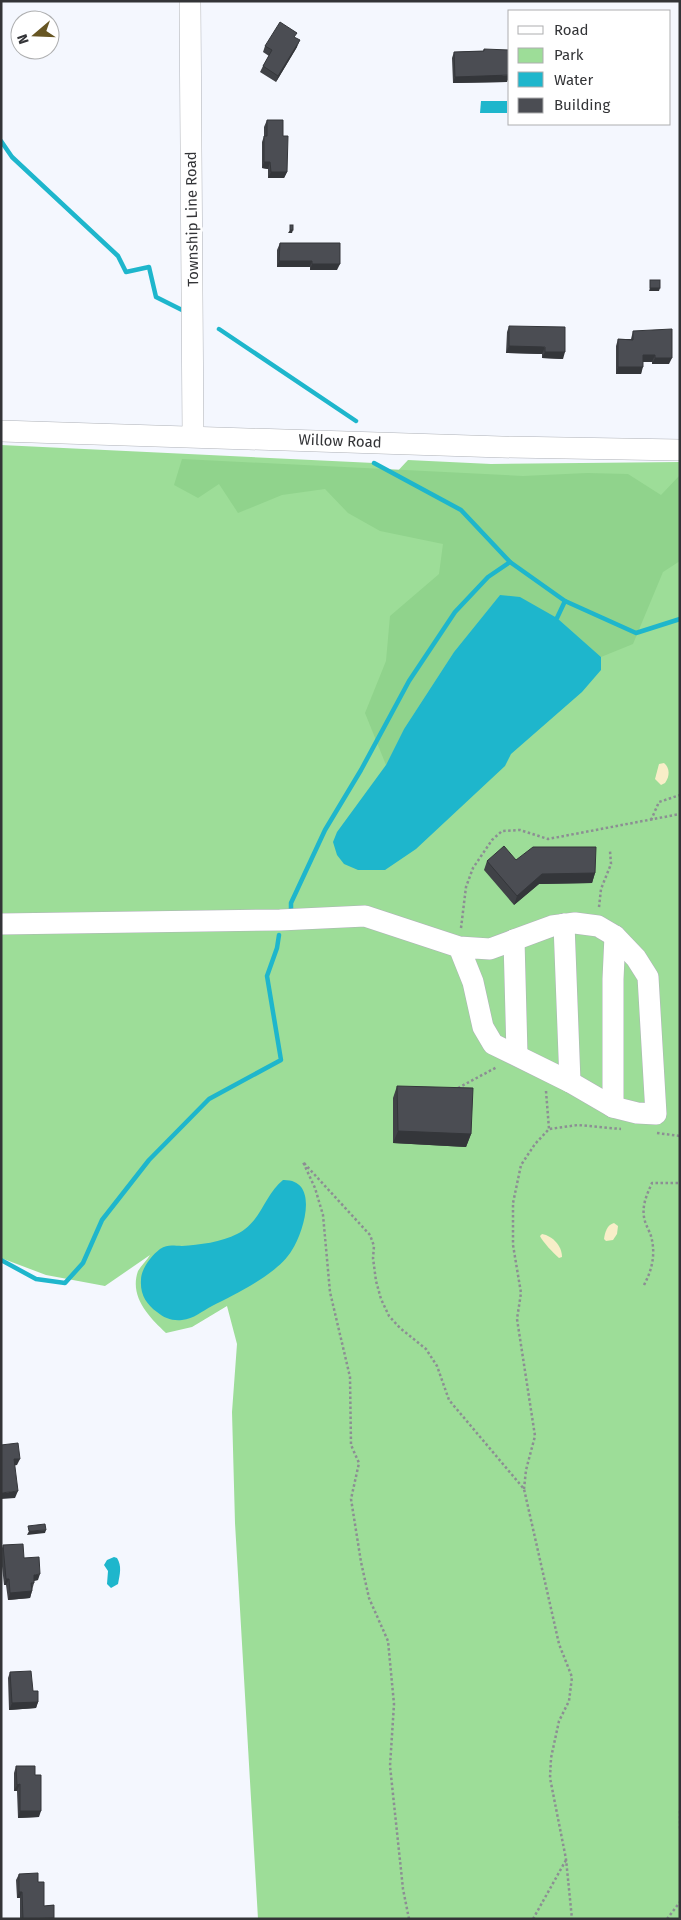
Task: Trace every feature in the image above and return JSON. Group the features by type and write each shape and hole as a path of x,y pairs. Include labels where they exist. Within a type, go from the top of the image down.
{"street":[{"name":"Township Line Road","path":"190,1 193,436"},
{"name":"Willow Road","path":"1,431 502,447 680,450"},
{"path":"1,924 270,920 365,916 459,947 490,948 530,932 564,924 575,923 606,931 636,958 648,977 656,1114 637,1113 613,1107 570,1082 494,1044 483,1027 473,982 459,947"},
{"path":"564,924 570,1082"},
{"path":"606,931 613,979 613,1107"},
{"path":"514,940 517,1054"}],"path":[{"path":"651,820 659,802 680,794"},
{"path":"459,947 466,887 473,868 492,840 502,831 520,830 548,839 680,814"},
{"path":"606,931 601,889 611,864 610,851"},
{"path":"450,1088 459,1088 517,1054"},
{"path":"545,1070 549,1129"},
{"path":"572,1919 566,1859 550,1778 551,1758 559,1721 569,1701 572,1677 559,1644 524,1489 526,1470 535,1436 517,1319 521,1293 513,1245 513,1203 520,1165 549,1129 578,1125 622,1129"},
{"path":"648,1133 657,1134"},
{"path":"410,1919 403,1889 390,1766 394,1704 388,1641 369,1598 350,1499 359,1464 351,1445 350,1377 330,1292 323,1215 315,1188 303,1162 370,1235 374,1246 373,1258 376,1280 381,1299 390,1316 400,1328 426,1349 436,1366 449,1400 524,1489"},
{"path":"644,1285 651,1272 653,1258 651,1237 644,1217 644,1200 652,1183 680,1184"},
{"path":"680,1811 680,1830"},
{"path":"533,1919 566,1859"},
{"path":"667,1919 680,1902"}],"green space":[{"path":"1,445 374,463 394,475 408,460 491,464 680,462 680,1919 258,1919 235,1523 232,1412 237,1344 227,1306 192,1327 166,1333 142,1306 136,1289 138,1271 150,1255 105,1286 46,1275 1,1258"},
{"path":"182,459 523,476 587,473 628,474 661,495 680,475 680,561 663,572 633,644 601,657 557,618 500,595 454,652 404,729 386,765 365,713 386,661 390,616 439,574 443,544 380,531 348,513 325,489 282,495 238,513 219,484 198,498 174,485"}],"sand":[{"path":"664,763 668,770 668,775 665,783 661,785 655,779 659,764"},
{"path":"614,1223 618,1226 617,1234 613,1240 606,1241 604,1239 607,1229"},
{"path":"542,1234 556,1242 562,1257 559,1258 548,1247 540,1236"}],"water":[{"path":"481,101 507,101 507,113 480,113"},
{"path":"500,595 520,597 557,618 601,657 601,670 582,692 511,754 505,766 416,849 385,870 358,870 344,864 337,855 333,842 337,832 386,765 404,729 454,652"},
{"path":"283,1180 295,1182 302,1188 306,1208 301,1231 286,1259 267,1275 245,1289 186,1319 168,1319 150,1306 144,1298 141,1276 147,1263 160,1249 166,1246 189,1246 210,1243 237,1234 252,1223 271,1193"},
{"path":"114,1557 119,1561 120,1573 118,1584 111,1588 107,1584 108,1571 104,1565 107,1560"}],"building":[{"path":"280,22 297,33 294,37 300,40 278,76 263,66 272,50 265,46"},
{"path":"484,49 508,50 508,75 455,77 454,52 484,51"},
{"path":"267,120 283,120 283,136 288,136 287,172 271,172 270,162 264,162 264,136 267,136"},
{"path":"280,243 340,243 340,264 312,264 312,261 279,261"},
{"path":"650,280 660,280 660,288 650,288"},
{"path":"509,326 565,327 565,352 545,352 545,347 509,346"},
{"path":"672,329 672,358 655,358 655,355 643,355 643,367 618,367 618,339 633,340 633,331"},
{"path":"504,846 516,860 533,847 596,847 595,873 542,874 517,896 487,861"},
{"path":"397,1086 473,1088 471,1134 398,1131"},
{"path":"18,1443 20,1459 14,1459 18,1491 1,1493 1,1445"},
{"path":"45,1524 46,1530 29,1531 28,1526"},
{"path":"23,1544 24,1558 39,1557 40,1574 34,1575 34,1583 31,1583 32,1591 10,1593 9,1579 6,1579 3,1545"},
{"path":"31,1671 33,1691 38,1691 38,1702 12,1703 10,1672"},
{"path":"16,1766 35,1766 35,1775 41,1775 41,1811 20,1811 20,1784 17,1785"},
{"path":"38,1873 38,1882 44,1882 44,1906 54,1905 54,1918 23,1919 22,1892 19,1892 19,1874"}],"waterway":[{"path":"1,141 12,157 118,256 126,272 149,267 156,297 182,310"},
{"path":"219,329 356,421"},
{"path":"374,463 461,510 510,562 565,601 557,618"},
{"path":"291,909 291,903 325,830 361,770 409,681 455,612 488,577 510,562"},
{"path":"565,601 636,633 680,619"},
{"path":"1,1260 36,1279 65,1283 83,1263 102,1220 149,1160 209,1099 281,1060 267,976 277,948 279,935"}]}
